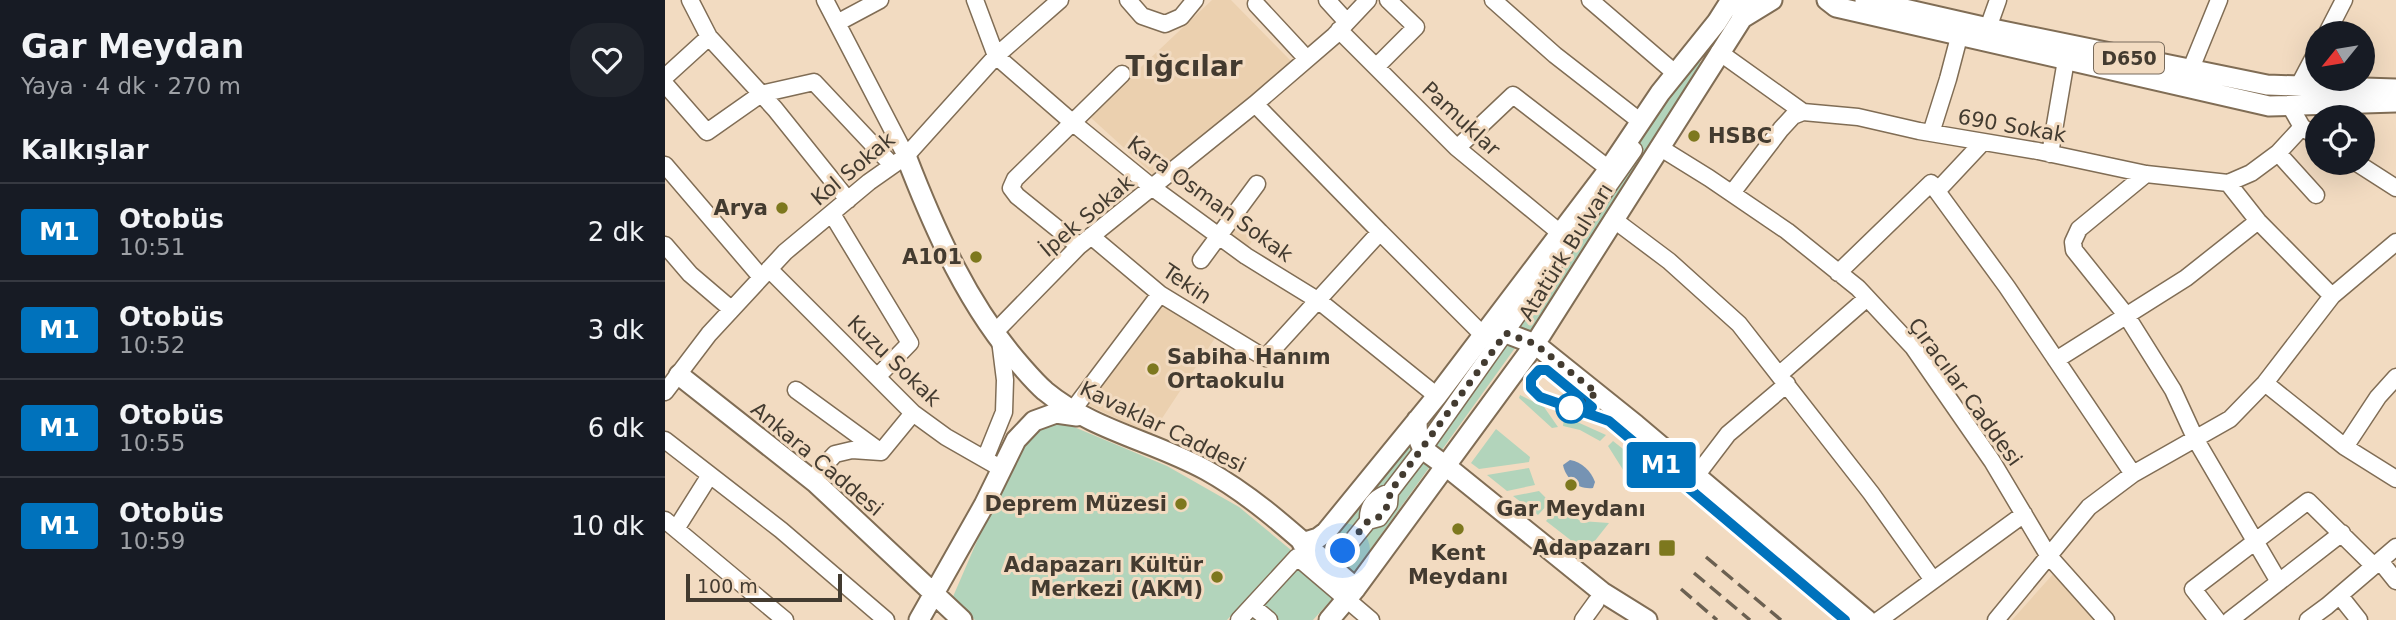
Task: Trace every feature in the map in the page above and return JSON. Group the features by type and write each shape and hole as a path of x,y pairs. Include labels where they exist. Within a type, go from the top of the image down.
{"main road":[{"name":"Atatürk Bulvarı","path":"1642,151 1641,122 1731,0"},
{"name":"Atatürk Bulvarı","path":"1329,620 1352,593 1535,344 1613,219 1642,151 1719,51 1741,20 1751,0"},
{"path":"1741,20 1772,0"},
{"path":"1809,0 1959,37 2269,106 2396,102"},
{"name":"D650","path":"1867,0 2190,71 2267,85 2396,89"},
{"name":"Atatürk Bulvarı","path":"1306,545 1326,532 1437,396 1609,169 1642,151"},
{"name":"Kavaklar Caddesi","path":"899,160 976,304 1009,352 1044,390 1077,414 1155,446 1205,470 1249,496 1331,567 1352,593"},
{"path":"1482,334 1506,333 1535,344 1867,620"},
{"name":"Ankara Caddesi","path":"672,369 811,479 962,620"},
{"path":"919,620 935,595 993,464 1034,421 1056,413 1077,414"},
{"path":"1416,420 1417,436 1423,449 1602,592 1647,620"}],"street":[{"path":"691,0 709,37 761,94 848,200"},
{"path":"825,0 899,160"},
{"path":"837,23 880,0"},
{"path":"975,0 996,56"},
{"name":"Kol Sokak","path":"665,392 672,369 709,334 765,273 848,200 899,160 996,56 1060,0"},
{"path":"1128,0 1142,16 1165,24 1181,17 1195,0"},
{"name":"Pamuklar","path":"1327,0 1343,26 1376,67 1457,148 1559,233"},
{"name":"İpek Sokak","path":"997,335 1085,241 1255,104 1343,26 1368,0"},
{"path":"1376,67 1416,27 1388,0"},
{"path":"1493,0 1555,54 1641,122"},
{"path":"1988,28 1998,0"},
{"path":"2190,71 2219,0"},
{"path":"1597,2 1675,73"},
{"path":"1256,4 1307,59"},
{"path":"2332,21 2338,4"},
{"path":"665,77 709,37"},
{"path":"1931,133 1959,37"},
{"path":"1719,51 1803,112"},
{"name":"Kara Osman Sokak","path":"996,56 1153,188 1246,257 1319,300 1437,396"},
{"path":"2050,154 2066,60"},
{"path":"1072,122 1122,74"},
{"path":"2298,87 2305,74"},
{"path":"665,84 707,132 761,94 814,82 899,160"},
{"path":"1457,148 1513,95 1609,169"},
{"path":"1255,104 1482,334"},
{"path":"2290,106 2305,130"},
{"path":"1732,193 1781,129 1793,116 1803,112"},
{"name":"690 Sokak","path":"1803,112 1858,117 2146,174 2228,183"},
{"name":"Tekin","path":"1072,122 1014,179 1011,188 1017,196 1160,294 1265,358 1319,300"},
{"path":"2301,127 2278,153 2251,173 2228,183 2258,221 2332,296"},
{"path":"1938,190 1983,142"},
{"path":"1331,567 1368,521 1379,517 1389,504 1390,492 1642,151"},
{"name":"Çıracılar Caddesi","path":"1642,151 1732,193 1787,231 1867,298 1913,347 1992,461 2048,555 2106,620"},
{"path":"2278,153 2316,195"},
{"name":"Kuzu Sokak","path":"665,165 765,273 878,376 913,413 946,437 993,464"},
{"path":"2146,174 2079,229 2073,242 2074,250 2126,315 2173,390 2196,440 2279,582"},
{"path":"2375,175 2396,188"},
{"path":"1839,273 1931,183 2056,359 2133,474"},
{"path":"1201,260 1257,184"},
{"path":"832,214 909,343 878,376"},
{"path":"1613,219 1669,261 1739,324 1871,493 1933,580"},
{"path":"2056,359 2186,278 2258,221"},
{"path":"1319,300 1380,232"},
{"path":"1996,620 2089,507 2133,474 2230,419 2265,383 2332,296 2396,242"},
{"path":"665,245 690,274 731,309"},
{"path":"1077,414 1160,294"},
{"path":"1696,476 1728,434 1867,298"},
{"path":"993,464 1005,412 1005,380 997,335"},
{"path":"2345,447 2378,397 2396,377"},
{"path":"2265,383 2345,447 2396,479"},
{"path":"796,390 881,452"},
{"path":"881,452 913,413"},
{"path":"665,440 781,530 886,620"},
{"path":"811,479 835,454 852,450 881,452"},
{"path":"710,475 671,524 785,620"},
{"path":"2217,620 2193,589 2308,501 2396,581"},
{"path":"1879,620 2024,514"},
{"path":"2230,620 2342,533"},
{"path":"2308,620 2396,547"},
{"path":"1239,620 1297,557 1352,593 1371,620"},
{"path":"2340,596 2359,620"},
{"path":"1583,620 1595,602"},
{"path":"1252,606 1269,620"}],"shaded area":[{"path":"1212,0 1231,0 1292,62 1157,178 1089,116"},
{"path":"1239,214 1260,230 1248,247 1226,231"},
{"name":"Sabiha Hanım Ortaokulu","path":"1163,300 1217,335 1151,435 1086,404"},
{"path":"2054,573 2094,620 2012,620"}],"green space":[{"path":"1697,61 1704,64 1526,338 1501,322"},
{"path":"1507,341 1515,348 1352,575 1320,547 1484,343"},
{"path":"1520,395 1544,407 1558,427 1552,428 1519,398"},
{"path":"1564,416 1606,435 1600,441 1580,430 1563,426"},
{"path":"1055,419 1167,466 1239,507 1291,550 1227,620 975,620 952,599 1021,439"},
{"path":"1496,429 1530,457 1529,462 1479,469 1471,463"},
{"path":"1613,441 1647,468 1632,484 1608,446"},
{"path":"1529,468 1535,485 1507,491 1487,475"},
{"path":"1539,491 1550,502 1538,515 1513,496"},
{"path":"1557,508 1581,521 1609,523 1586,552 1546,521"},
{"path":"1306,555 1344,586 1313,620 1248,620"}],"water":[{"path":"1570,460 1588,471 1595,482 1593,488 1582,487 1570,479 1563,465"}],"railway":[{"path":"1706,557 1781,620"},
{"path":"1694,573 1750,620"},
{"path":"1681,589 1717,620"}],"bus line":[{"name":"M1","path":"1592,407 1547,370 1539,370 1531,379 1531,388 1540,397 1609,421 1845,620"}],"place":[{"name":"HSBC","path":"1694,136"},
{"name":"Arya","path":"782,208"},
{"name":"A101","path":"976,257"},
{"name":"Sabiha Hanım Ortaokulu","path":"1153,369"},
{"name":"Gar Meydanı","path":"1571,485"},
{"name":"Deprem Müzesi","path":"1181,504"},
{"name":"Kent Meydanı","path":"1458,529"},
{"name":"Adapazarı","path":"1667,548"},
{"name":"Adapazarı Kültür Merkezi (AKM)","path":"1217,577"}],"district":[{"name":"Tığcılar","path":"1184,66"}],"route":[{"path":"1343,551 1368,521 1379,517 1389,504 1390,492 1506,333 1535,344 1597,393 1571,408"}]}
